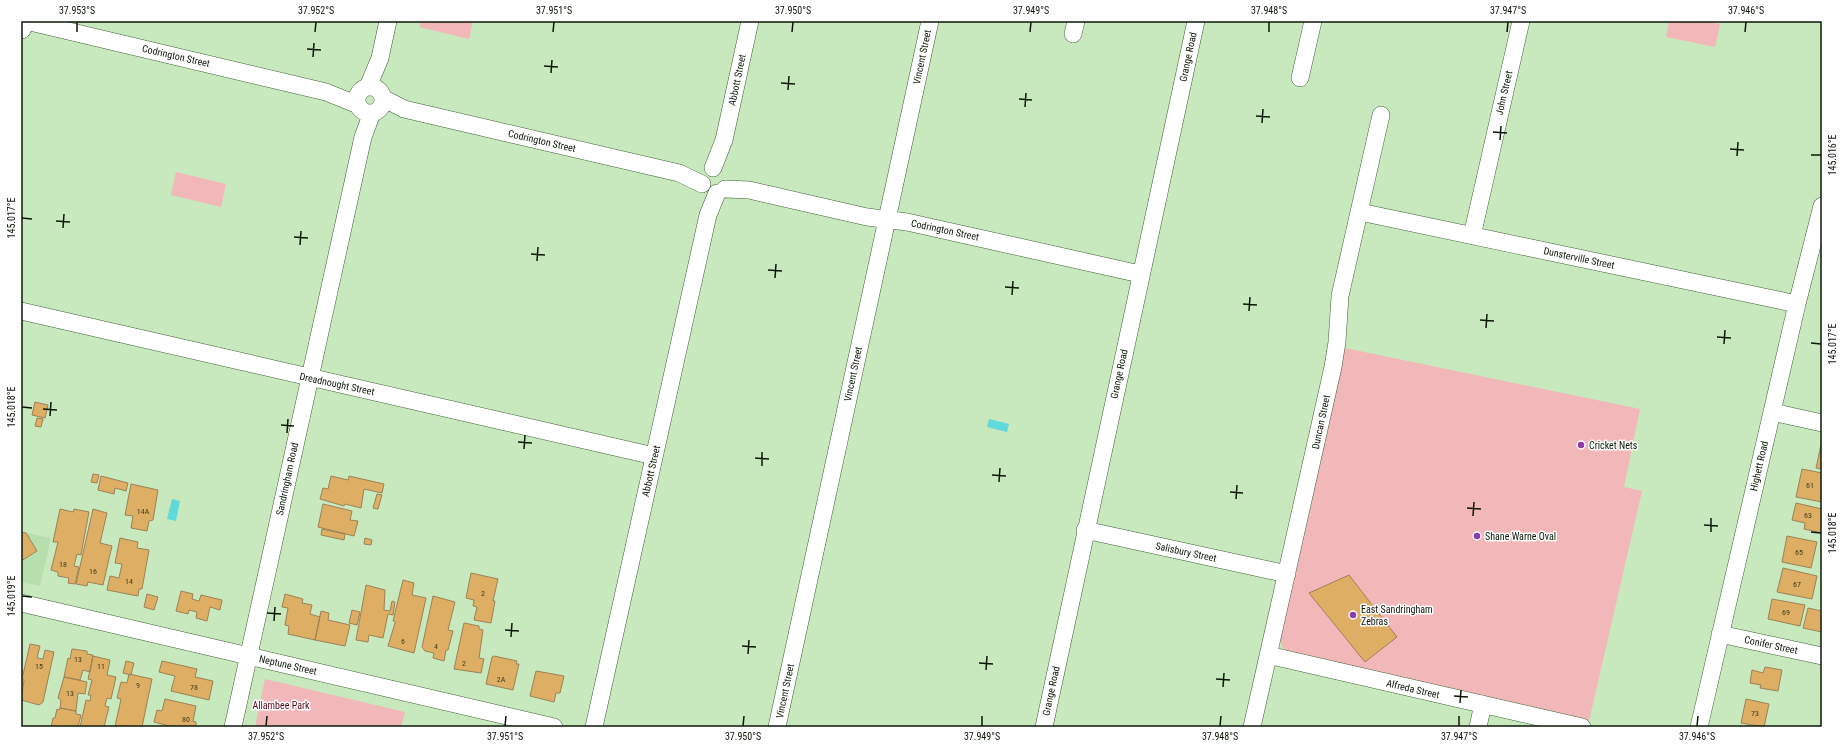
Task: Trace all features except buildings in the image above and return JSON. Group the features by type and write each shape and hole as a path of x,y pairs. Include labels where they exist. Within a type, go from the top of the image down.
{"main road":[{"path":"21,28 22,21"}],"street":[{"name":"Codrington Street","path":"26,21 867,217 924,225 1140,274"},
{"name":"Sandringham Road","path":"233,727 388,21"},
{"name":"Abbott Street","path":"594,727 750,21"},
{"name":"Vincent Street","path":"777,727 930,21"},
{"name":"Grange Road","path":"1044,727 1140,274 1196,21"},
{"path":"1300,78 1313,21"},
{"name":"John Street","path":"1472,236 1521,21"},
{"name":"Duncan Street","path":"1252,727 1333,367 1337,342 1340,296 1381,115"},
{"name":"Highett Road","path":"1699,727 1797,304 1822,206"},
{"name":"Dunsterville Street","path":"1360,212 1797,304"},
{"name":"Dreadnought Street","path":"21,311 310,378 329,380 654,456"},
{"path":"1772,412 1822,423"},
{"name":"Salisbury Street","path":"1085,530 1287,574"},
{"name":"Neptune Street","path":"21,603 554,727"},
{"name":"Conifer Street","path":"1720,634 1822,656"},
{"name":"Alfreda Street","path":"1268,656 1582,727"},
{"path":"1478,727 1483,704"}],"shaded area":[{"path":"21,532 51,538 40,586 21,582"}],"green space":[{"path":"421,21 473,21 469,39 419,27"},
{"path":"1669,21 1704,21 1720,24 1715,47 1666,37"},
{"path":"176,172 226,184 221,207 171,195"},
{"path":"1345,348 1640,409 1624,487 1642,491 1589,721 1290,652 1282,646 1280,635"},
{"name":"Allambee Park","path":"265,679 405,712 401,727 255,727"}],"water":[{"path":"989,419 1009,424 1007,432 987,427"},
{"path":"172,499 180,501 176,521 167,519"}],"place":[{"name":"Cricket Nets","path":"1581,445"},
{"name":"Shane Warne Oval","path":"1477,536"},
{"name":"East Sandringham Zebras","path":"1353,615"}]}
